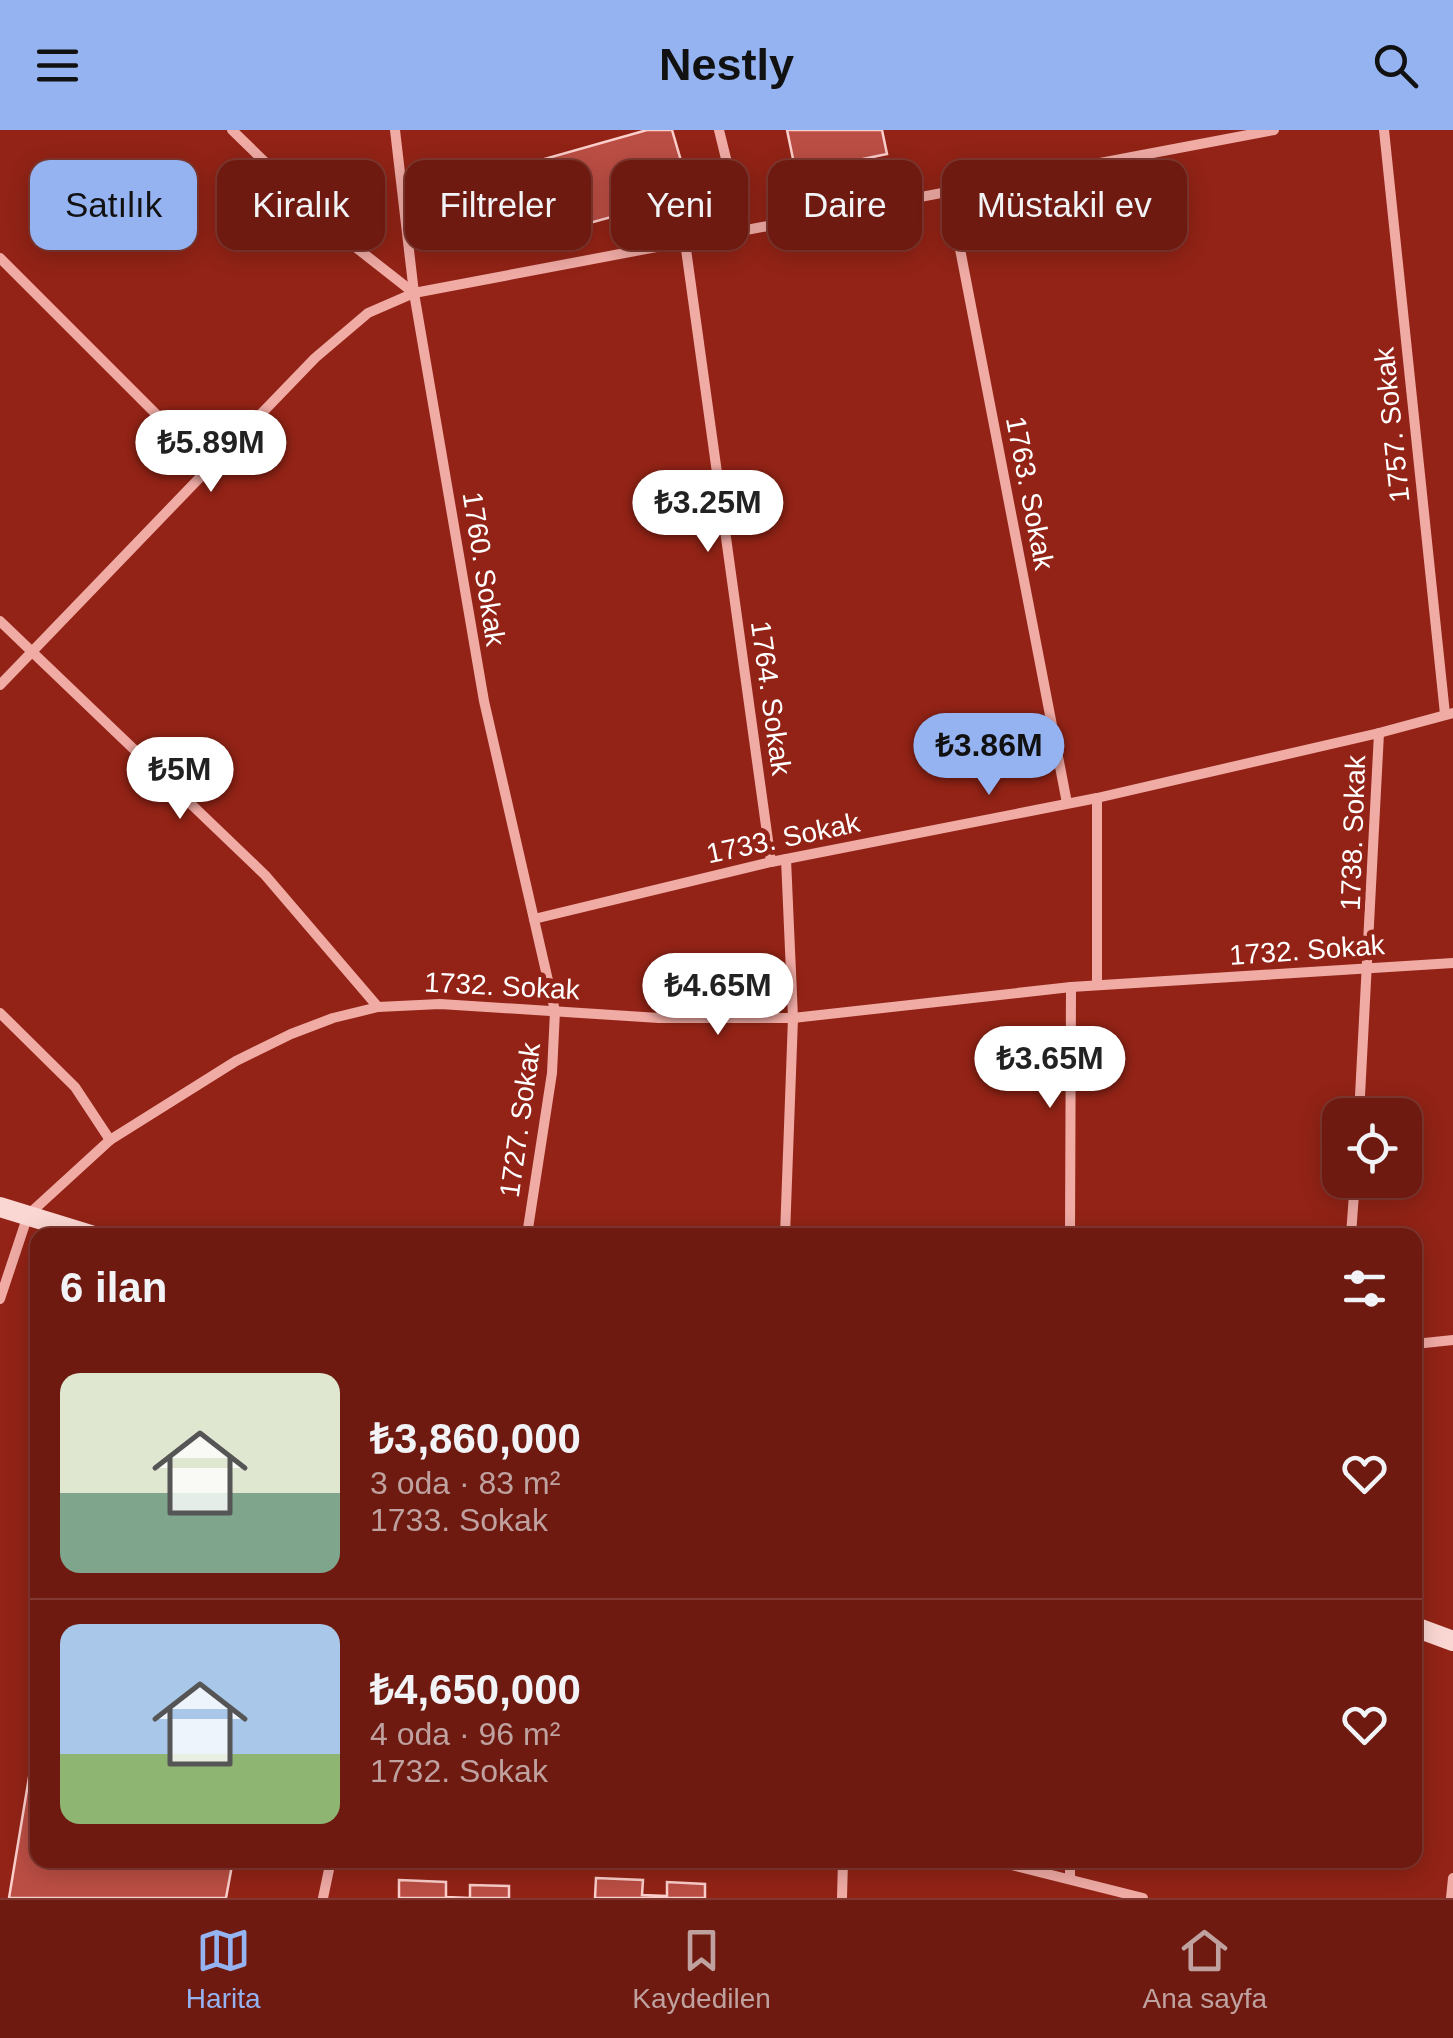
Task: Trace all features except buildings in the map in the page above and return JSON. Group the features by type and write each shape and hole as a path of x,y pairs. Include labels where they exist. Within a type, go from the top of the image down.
{"street":[{"path":"232,130 340,235 414,293"},
{"name":"1760. Sokak","path":"394,130 414,293 484,701 555,1011"},
{"path":"719,130 726,160"},
{"path":"1117,160 1274,130"},
{"name":"1757. Sokak","path":"1384,130 1449,714"},
{"path":"748,231 942,193"},
{"path":"0,686 339,336 368,313 414,293 642,250"},
{"name":"1764. Sokak","path":"686,250 771,862"},
{"name":"1763. Sokak","path":"960,250 1066,803"},
{"path":"0,258 210,468"},
{"path":"0,621 265,875 378,1008"},
{"name":"1733. Sokak","path":"534,919 771,862 1097,798 1449,714"},
{"name":"1738. Sokak","path":"1360,1098 1379,733"},
{"path":"1097,798 1098,985"},
{"path":"785,1228 793,1018 786,859"},
{"name":"1732. Sokak","path":"28,1215 110,1140 236,1061 333,1018 378,1008 440,1004 659,1018 793,1018 1070,987 1453,964"},
{"path":"1070,987 1070,1228"},
{"name":"1727. Sokak","path":"528,1228 552,1074 555,1011"},
{"path":"0,1013 75,1087 110,1140"},
{"path":"1352,1228 1354,1198"},
{"path":"0,1207 69,1228"},
{"path":"0,1298 28,1215"},
{"path":"1422,1343 1453,1340"},
{"path":"1422,1630 1453,1641"},
{"path":"323,1898 329,1868"},
{"path":"842,1868 842,1898"},
{"path":"1027,1868 1143,1898"},
{"path":"1070,1868 1070,1878"},
{"path":"1450,1898 1453,1878"}]}
